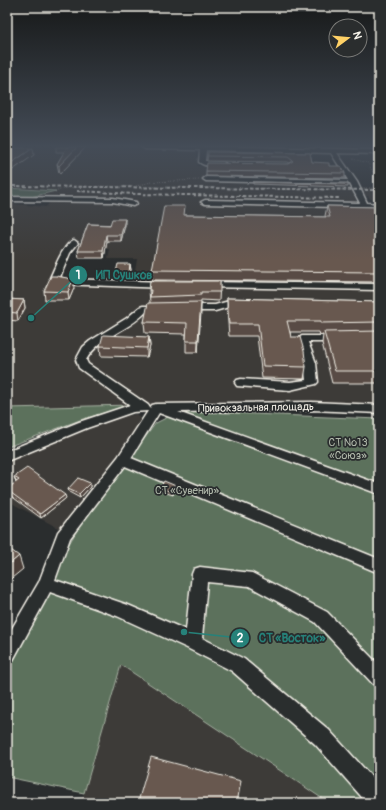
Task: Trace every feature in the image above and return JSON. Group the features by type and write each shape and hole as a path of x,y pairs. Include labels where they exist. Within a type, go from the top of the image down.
{"street":[{"path":"354,185 365,206"},
{"path":"7,199 114,200 133,204"},
{"path":"205,202 379,206"},
{"path":"74,243 66,253 55,278 62,282 176,285"},
{"path":"191,285 379,287"},
{"path":"252,305 228,304 215,308 143,309 137,316 102,338 88,349 81,360 83,366 144,408 379,488"},
{"path":"241,383 290,386 312,382 310,363 302,339 348,339"},
{"name":"Привокзальная площадь","path":"7,456 82,425 144,408 312,406 379,409"},
{"path":"7,654 46,584 63,536 123,460 144,408"},
{"path":"123,460 379,566"},
{"path":"193,642 200,574 252,580 321,617 379,678"},
{"path":"46,584 122,610 193,642 238,665 322,737 379,801"}],"path":[{"path":"41,199 66,188 135,186 356,190"},
{"path":"364,188 379,188"}],"shaded area":[{"path":"7,185 351,185 352,188 379,188 379,202 368,196 354,196 362,212 379,215 379,405 131,405 7,408 7,203 46,207 54,196 7,195","holes":["72,249 110,249 108,259 137,259 133,281 61,280"]},
{"path":"136,414 142,420 117,462 62,530 15,505 7,499 7,461 98,422"},
{"path":"121,665 329,803 81,803"}],"green space":[{"path":"7,188 56,191 22,199 7,198"},
{"path":"131,405 80,420 7,447 7,408"},
{"path":"174,411 379,419 379,803 329,803 121,665 84,793 7,777 7,670 56,567 81,523 156,423 170,416"}],"building":[{"path":"164,206 185,206 184,215 330,217 327,206 379,207 379,272 152,270"},
{"path":"112,219 125,219 121,235 106,235 103,251 78,251 88,224 110,225"},
{"path":"118,264 130,264 129,273 116,272"},
{"path":"51,276 73,279 68,292 44,291"},
{"path":"150,281 220,281 220,292 201,292 201,295 150,297"},
{"path":"227,298 379,302 379,322 321,323 321,321 287,321 291,337 300,337 306,367 263,366 258,324 229,324"},
{"path":"7,299 24,300 17,313 7,312"},
{"path":"201,302 198,341 186,341 187,323 144,322 148,303"},
{"path":"379,331 379,371 335,371 324,332"},
{"path":"103,335 149,337 147,348 100,346"},
{"path":"27,468 65,495 40,514 7,490 19,480 14,477"},
{"path":"78,478 90,483 79,494 68,489"},
{"path":"164,481 176,486 172,492 160,488"},
{"path":"7,547 19,556 7,566"},
{"path":"151,757 241,781 237,803 138,802"}],"railway":[{"path":"7,186 379,190"},
{"path":"77,191 136,194 339,198"}],"place":[{"name":"ИП Сушков","path":"31,318"},
{"name":"СТ «Восток»","path":"184,632"}],"park label":[{"name":"СТ №13 «Союз»","path":"348,448"},
{"name":"СТ «Сувенир»","path":"187,490"}]}
